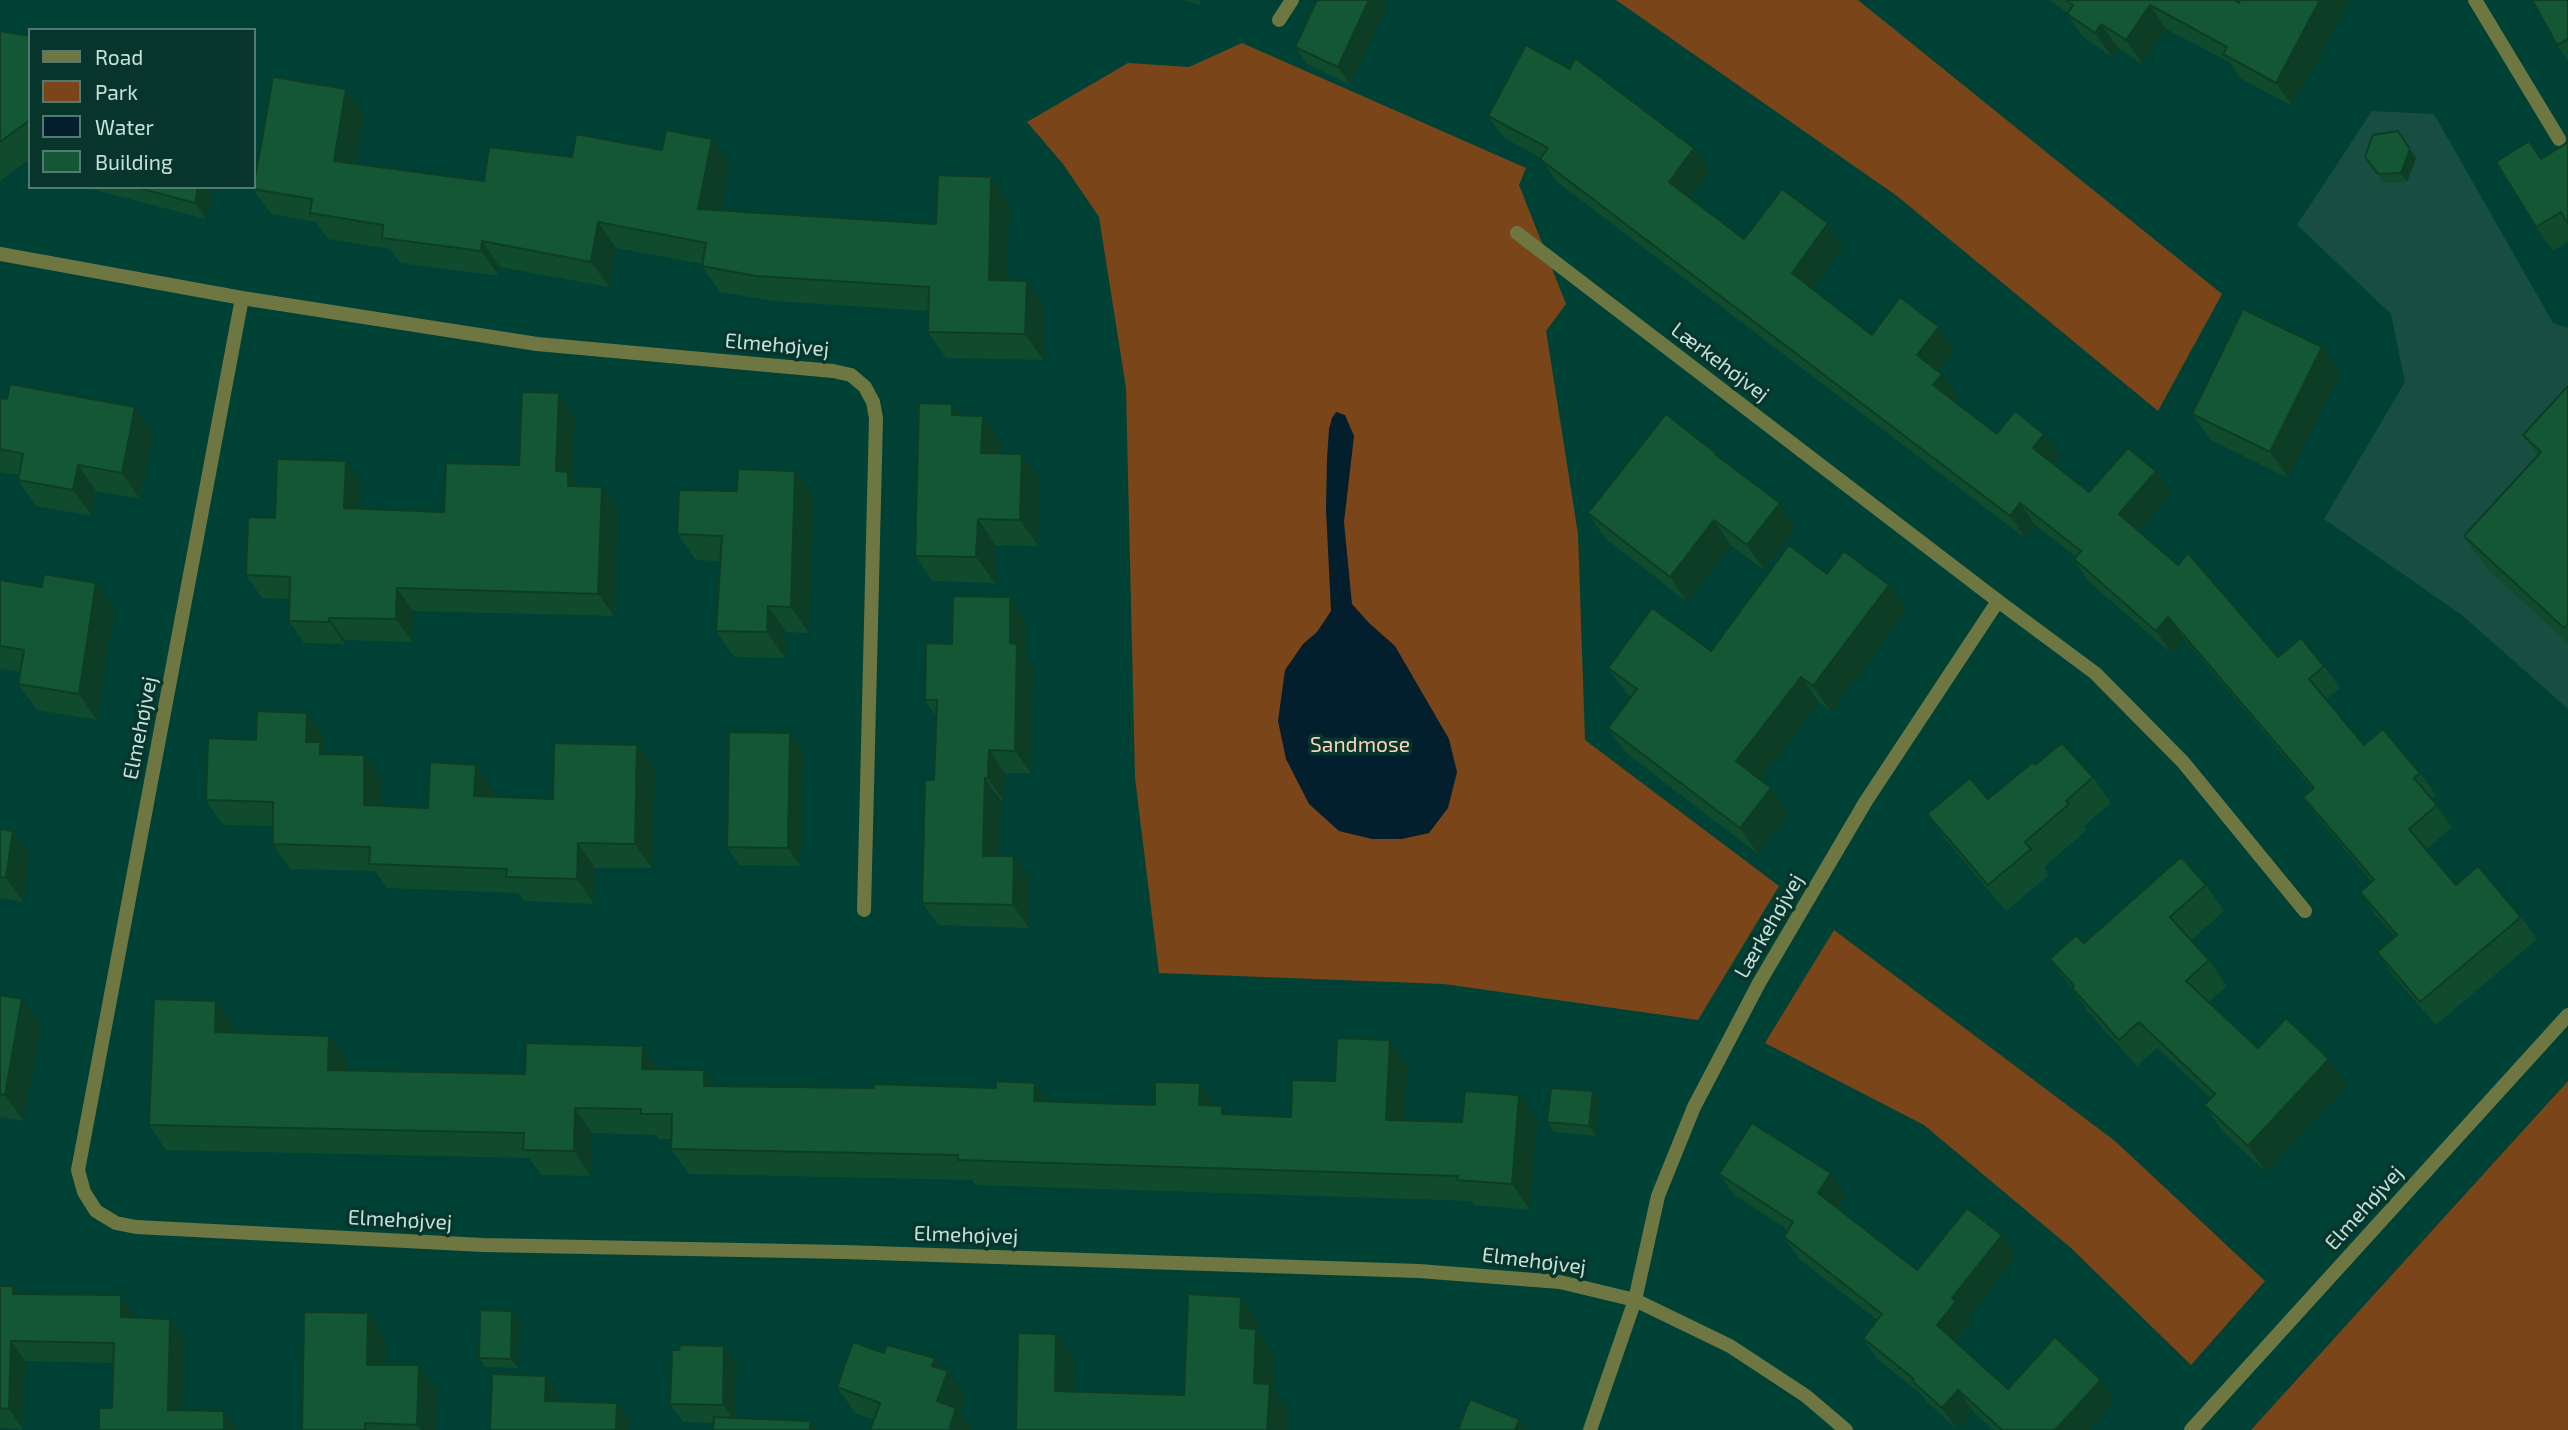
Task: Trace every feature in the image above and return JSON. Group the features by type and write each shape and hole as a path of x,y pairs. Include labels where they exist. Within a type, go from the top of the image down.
{"street":[{"path":"1279,20 1292,0"},
{"path":"2476,0 2559,139"},
{"name":"Lærkehøjvej","path":"1517,233 2095,673 2173,752 2305,911"},
{"name":"Elmehøjvej","path":"0,254 242,298 537,344 833,371 851,375 865,387 873,402 876,418 864,910"},
{"name":"Elmehøjvej","path":"242,298 78,1170 84,1192 96,1211 116,1223 136,1227 483,1245 857,1252 1419,1271 1560,1282 1635,1300 1730,1346 1805,1396 1846,1430"},
{"name":"Lærkehøjvej","path":"1635,1300 1658,1196 1694,1107 1759,983 1866,801 1998,601"},
{"name":"Elmehøjvej","path":"2191,1430 2568,1015"},
{"path":"1590,1430 1635,1300"}],"shaded area":[{"path":"2372,111 2434,114 2553,323 2568,328 2568,709 2463,616 2324,519 2405,382 2391,314 2297,225"}],"green space":[{"path":"1616,0 1858,0 2222,294 2158,411 1897,196"},
{"name":"Sandmose","path":"1242,43 1526,168 1519,185 1566,304 1546,331 1578,534 1585,740 1779,886 1698,1020 1444,984 1159,973 1135,778 1126,388 1099,217 1063,164 1027,122 1128,63 1189,67"},
{"path":"1834,930 2115,1141 2265,1281 2191,1365 2071,1248 1924,1125 1765,1043"},
{"path":"2568,1081 2568,1430 2251,1430"}],"water":[{"path":"1336,412 1345,415 1354,436 1344,522 1352,604 1395,646 1449,739 1457,772 1448,808 1429,833 1402,839 1372,839 1339,831 1309,804 1286,759 1278,721 1285,670 1331,611 1326,509 1327,459 1329,429"}],"building":[{"path":"1317,0 1369,0 1338,67 1295,47"},
{"path":"2066,0 2234,0 2239,3 2240,0 2320,0 2276,83 2223,54 2227,47 2150,5 2126,40 2101,24 2095,33 2067,14 2073,5"},
{"path":"2532,0 2568,0 2568,39 2557,45"},
{"path":"0,31 28,36 28,121 0,142"},
{"path":"1526,45 1570,69 1575,58 1694,148 1669,182 1744,239 1782,189 1828,223 1792,273 1872,335 1900,297 1939,327 1917,355 1942,374 1933,385 1997,434 2015,411 2044,434 2033,448 2089,492 2128,448 2156,471 2119,514 2178,565 2188,553 2278,657 2301,638 2324,666 2309,679 2364,745 2383,729 2420,773 2414,778 2437,805 2409,829 2456,885 2478,866 2521,917 2420,1002 2377,952 2397,935 2360,892 2374,880 2303,797 2314,788 2168,617 2156,631 2074,559 2081,551 2020,503 2010,516 1540,159 1548,148 1488,116"},
{"path":"273,77 346,89 334,161 484,181 489,147 572,157 576,134 662,150 666,130 712,139 698,209 936,224 938,175 991,177 989,280 1027,281 1025,334 928,332 929,287 756,276 702,266 706,243 598,222 591,262 482,241 481,251 382,238 383,225 310,213 312,199 253,189 256,189 256,172"},
{"path":"2398,131 2410,149 2401,173 2378,174 2365,157 2373,135"},
{"path":"2529,141 2541,159 2568,142 2568,224 2561,212 2536,227 2496,162"},
{"path":"142,189 198,189 195,203"},
{"path":"2243,309 2322,347 2270,452 2192,414"},
{"path":"10,384 135,407 122,473 78,465 73,490 18,480 23,454 0,449 0,398 7,399"},
{"path":"2568,386 2568,624 2564,628 2464,536 2541,452 2523,435"},
{"path":"522,392 559,393 556,471 568,472 568,486 602,487 598,594 397,588 396,619 329,618 329,622 289,621 290,577 246,575 248,517 275,518 277,459 346,461 344,508 444,512 446,463 519,465"},
{"path":"919,403 952,404 952,415 983,416 981,453 1022,454 1020,520 978,519 976,557 915,556"},
{"path":"1666,414 1780,503 1747,545 1714,520 1670,577 1588,513"},
{"path":"738,469 795,471 791,607 768,606 767,632 716,631 722,536 677,534 679,490 737,491"},
{"path":"1789,545 1827,574 1844,551 1889,585 1813,686 1801,677 1736,761 1771,788 1740,828 1608,728 1637,689 1608,668 1652,608 1711,651"},
{"path":"44,574 96,583 79,694 18,684 24,650 0,646 0,580 42,587"},
{"path":"953,596 1010,597 1010,643 1017,644 1015,751 989,750 988,778 985,778 983,856 1014,856 1013,905 922,903 925,780 934,780 937,700 925,700 926,643 952,644"},
{"path":"257,711 307,713 306,742 320,742 320,754 364,755 364,805 428,808 430,762 476,765 474,796 553,799 554,743 637,745 635,844 578,843 577,879 506,877 507,869 369,864 370,847 273,844 273,802 206,800 208,738 256,740"},
{"path":"729,732 790,733 788,848 727,847"},
{"path":"2062,743 2093,777 2066,801 2069,804 2025,842 2031,849 1988,885 1927,814 1970,778 1988,799 2033,762 2035,765"},
{"path":"0,829 13,831 6,878 0,877"},
{"path":"2181,857 2206,885 2170,917 2209,960 2186,981 2258,1048 2286,1018 2329,1059 2248,1146 2204,1105 2215,1094 2139,1022 2119,1040 2050,959 2076,935 2084,943"},
{"path":"0,995 22,999 5,1095 0,1094"},
{"path":"154,999 216,1001 215,1032 329,1036 328,1070 525,1074 526,1043 643,1046 642,1069 704,1070 704,1086 874,1088 874,1084 996,1088 996,1081 1035,1083 1034,1101 1155,1105 1155,1082 1200,1083 1199,1105 1222,1106 1222,1114 1291,1117 1292,1080 1335,1081 1337,1038 1390,1040 1386,1120 1462,1122 1465,1091 1519,1095 1512,1184 1457,1180 1458,1176 958,1160 958,1155 671,1149 672,1114 641,1114 641,1109 575,1108 574,1151 523,1150 524,1133 149,1125"},
{"path":"1551,1088 1593,1091 1589,1126 1547,1122"},
{"path":"1752,1123 1831,1173 1818,1193 1917,1270 1967,1208 2002,1235 1952,1298 1956,1301 1937,1325 2008,1389 2055,1337 2101,1380 2055,1430 2002,1430 1958,1390 1942,1408 1912,1381 1914,1379 1863,1338 1882,1314 1784,1237 1793,1222 1719,1174"},
{"path":"0,1286 13,1286 13,1294 121,1295 121,1317 170,1319 168,1410 224,1411 224,1430 99,1430 99,1408 112,1408 114,1343 11,1341 9,1409 0,1408"},
{"path":"1188,1294 1241,1297 1240,1328 1256,1329 1254,1383 1270,1384 1267,1430 1016,1430 1018,1333 1056,1334 1055,1391 1184,1395"},
{"path":"480,1310 512,1311 511,1359 479,1358"},
{"path":"304,1312 368,1313 367,1365 419,1365 417,1425 365,1423 365,1430 302,1430"},
{"path":"853,1342 884,1353 887,1345 935,1358 932,1366 948,1371 937,1401 956,1408 949,1430 870,1430 880,1403 837,1387"},
{"path":"680,1345 724,1346 723,1405 670,1404 672,1350 679,1350"},
{"path":"492,1374 546,1376 545,1401 617,1403 616,1430 490,1430"},
{"path":"1470,1399 1519,1419 1515,1430 1458,1430"},
{"path":"714,1417 810,1421 810,1430 713,1430"}]}
